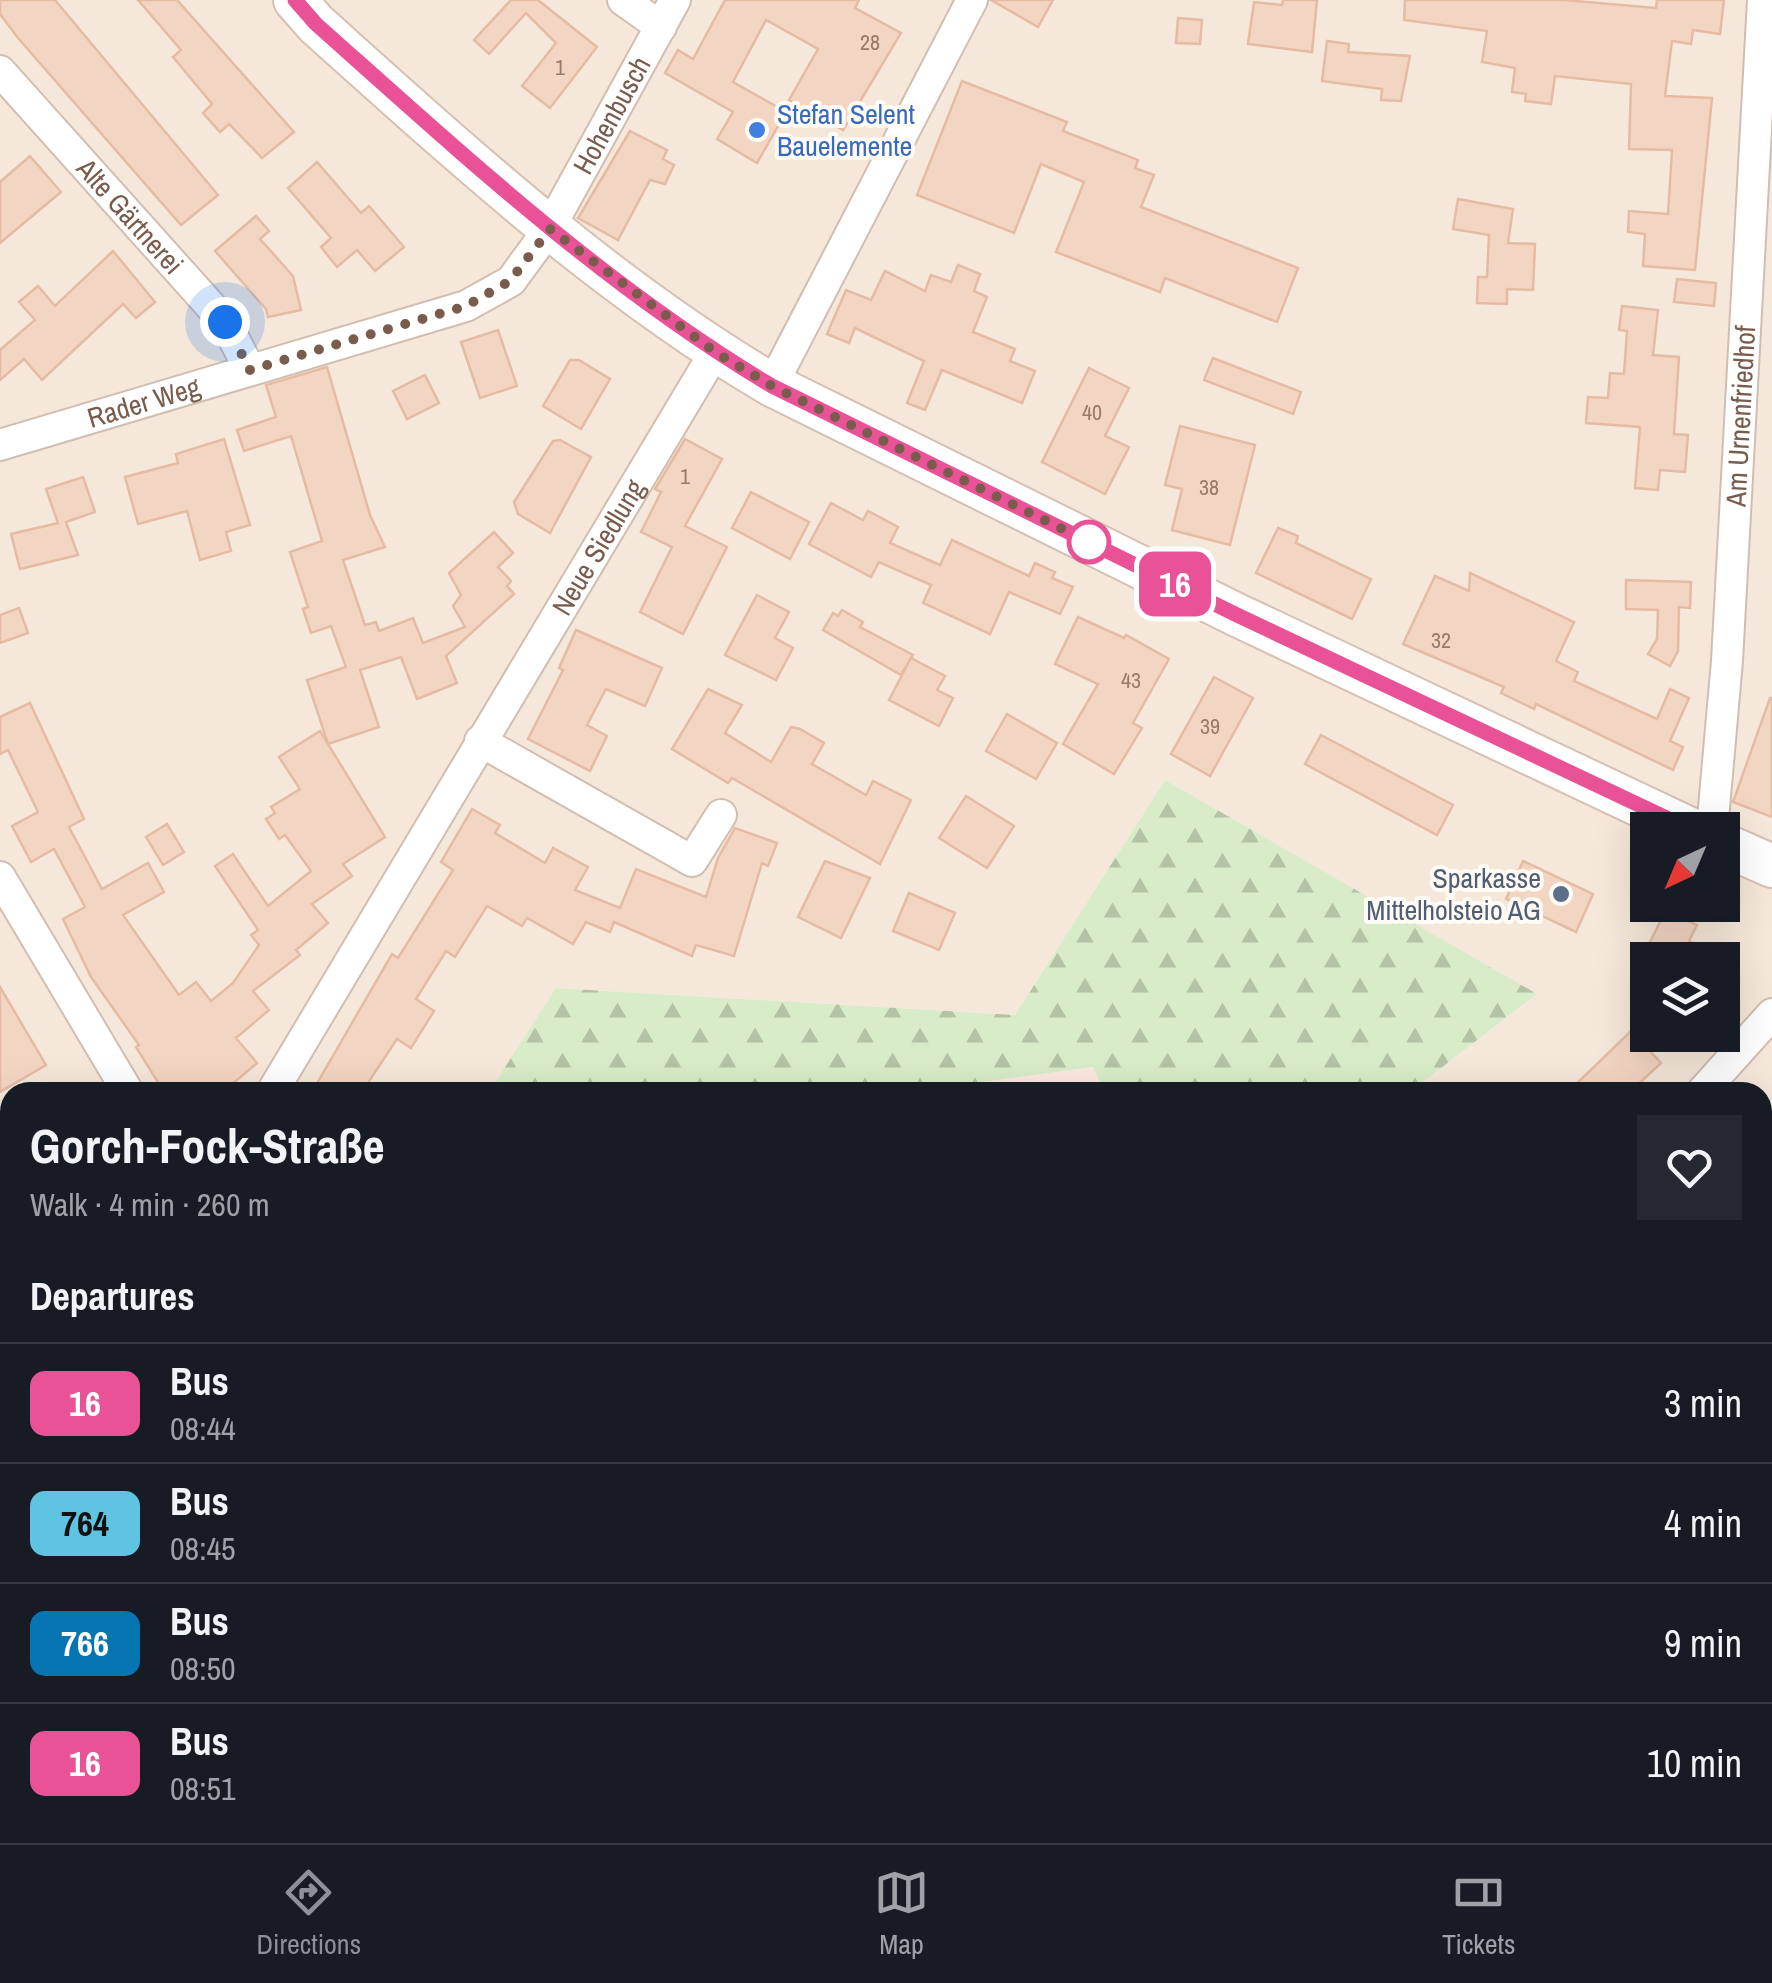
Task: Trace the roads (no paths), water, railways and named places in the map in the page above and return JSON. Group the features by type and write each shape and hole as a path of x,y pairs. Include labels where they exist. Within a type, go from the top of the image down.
{"main road":[{"path":"296,0 316,24 550,229 715,352 772,386 1237,615 1654,812"},
{"path":"1740,852 1772,866"}],"street":[{"path":"624,0 668,13"},
{"path":"772,386 972,0"},
{"name":"Am Urnenfriedhof","path":"1714,812 1758,371 1763,0"},
{"name":"Hohenbusch","path":"550,229 668,13"},
{"name":"Alte Gärtnerei","path":"0,71 225,322 250,370"},
{"name":"Rader Weg","path":"0,446 466,306 510,281 550,229"},
{"name":"Neue Siedlung","path":"278,1082 715,352"},
{"path":"480,741 692,860 722,816"},
{"path":"0,877 122,1082"},
{"path":"1711,1082 1772,1014"}],"place":[{"name":"Stefan Selent Bauelemente","path":"757,130"},
{"name":"Sparkasse Mittelholsteio AG","path":"1561,894"}]}
